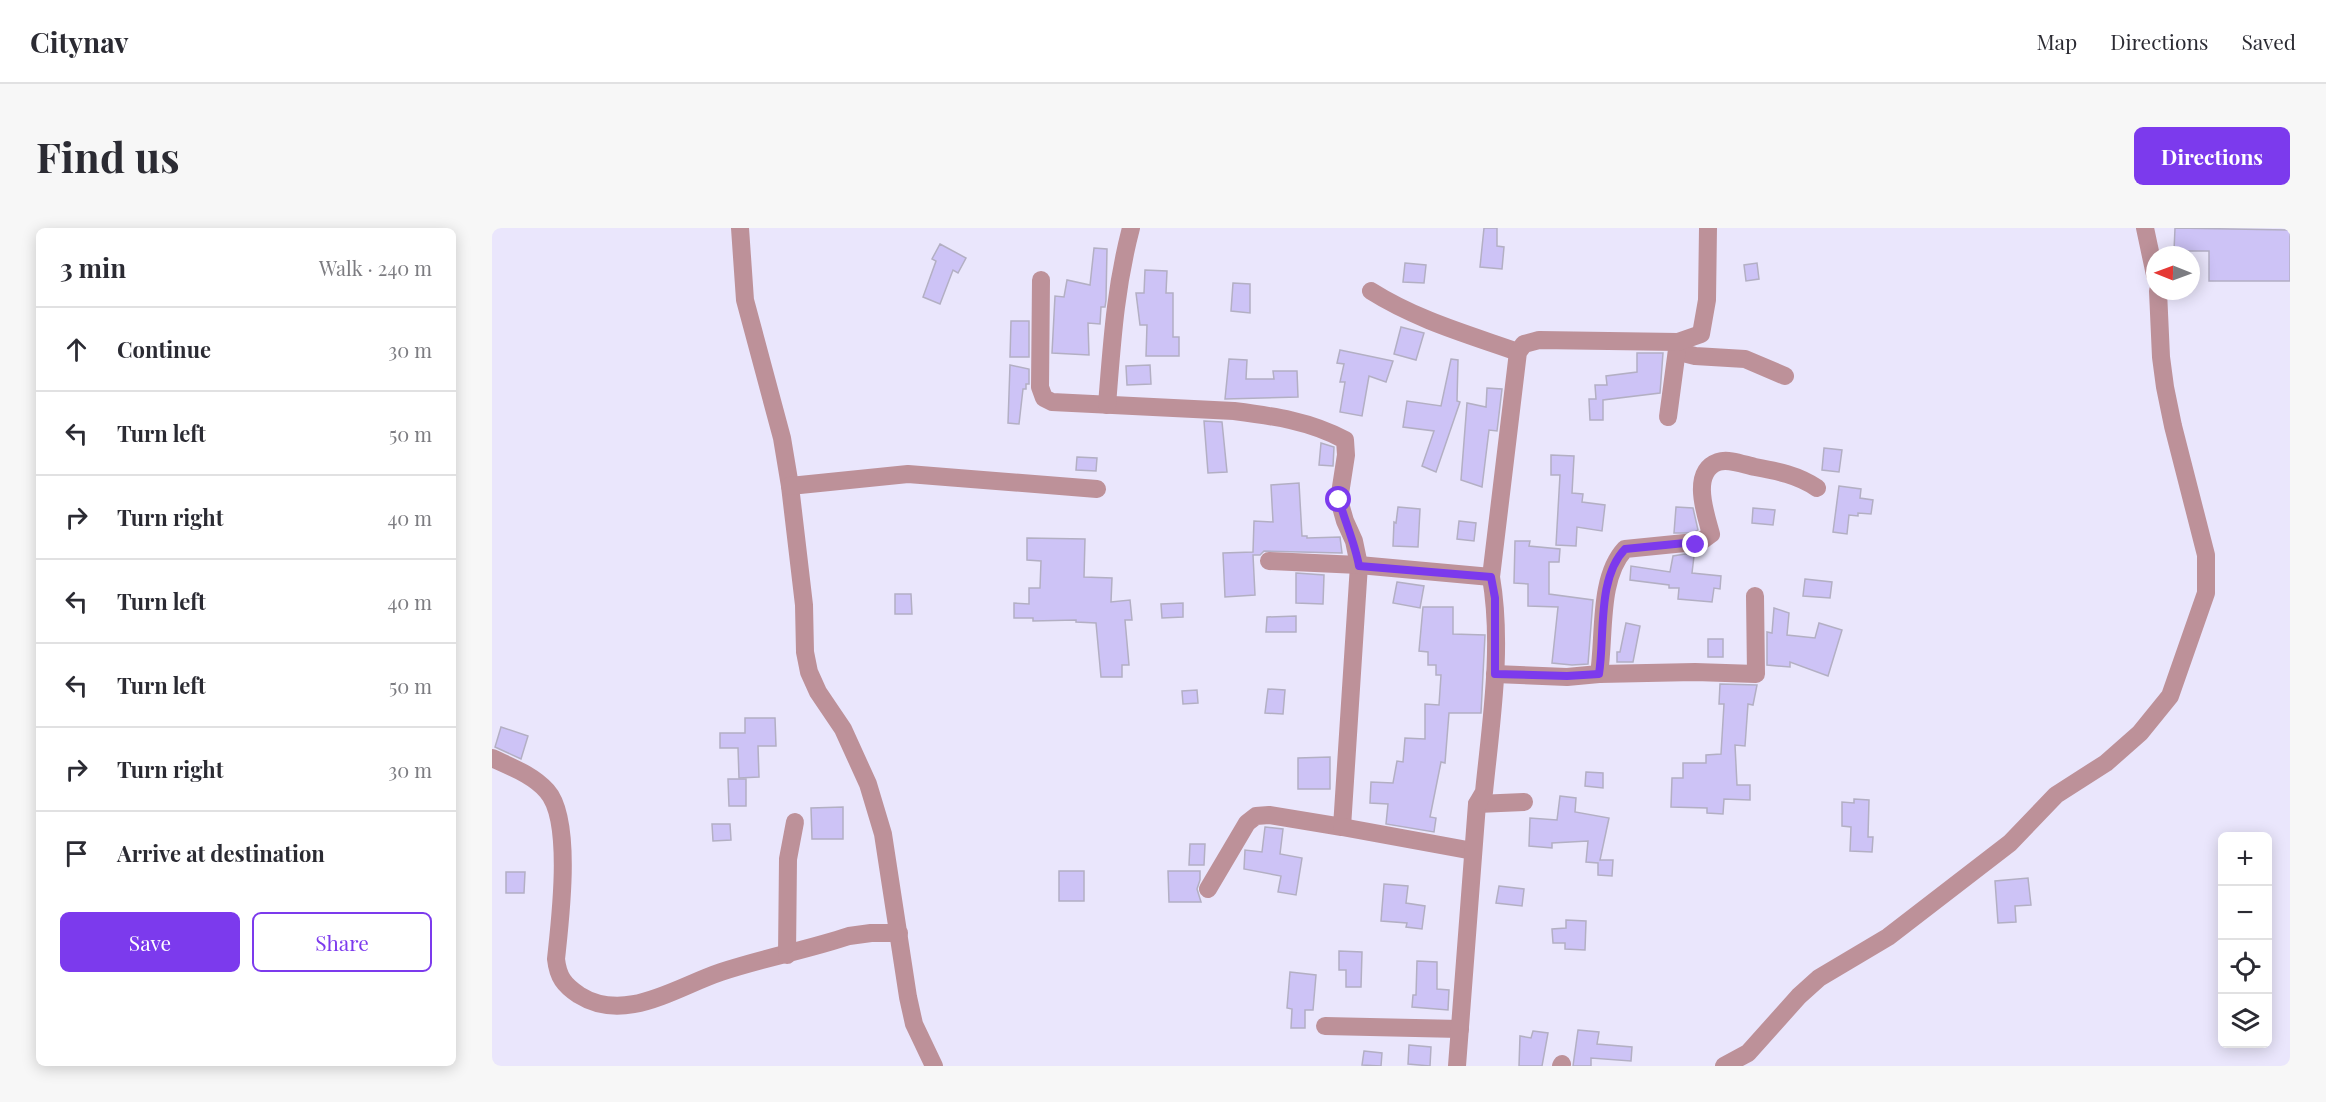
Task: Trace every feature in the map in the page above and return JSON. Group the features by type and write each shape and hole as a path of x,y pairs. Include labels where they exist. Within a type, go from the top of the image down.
{"street":[{"path":"740,228 745,300 782,438 790,486 804,605 805,652 809,672 818,692 843,729 868,784 883,834 914,1024 934,1066"},
{"path":"1107,405 1114,313 1120,272 1131,228"},
{"path":"1457,1066 1477,804 1484,792 1495,674 1495,598 1491,577 1518,352 1524,344 1539,339 1677,345 1701,334 1707,300 1708,228"},
{"path":"2145,228 2149,246"},
{"path":"1041,280 1040,387 1044,398 1052,402 1262,414 1316,425 1345,440 1346,455 1339,500 1354,541 1359,566 1342,827"},
{"path":"1371,291 1398,308 1423,319 1518,352"},
{"path":"1724,1066 1748,1053 1799,996 1819,978 1888,937 2010,843 2056,795 2106,763 2140,733 2170,696 2206,593 2206,555 2165,387 2159,300"},
{"path":"1677,345 1695,356 1745,359 1785,376"},
{"path":"1668,417 1677,345"},
{"path":"1599,674 1607,581 1616,559 1625,549 1685,543 1696,545 1710,534 1700,492 1703,479 1709,469 1718,462 1733,462 1786,473 1806,480 1817,488"},
{"path":"790,486 908,474 1097,489"},
{"path":"1269,561 1491,577"},
{"path":"1495,674 1567,676 1695,672 1756,674 1755,596"},
{"path":"492,758 527,776 548,792 560,821 564,866 556,959 557,973 565,985 590,1002 611,1007 635,1005 722,972 849,936 899,933"},
{"path":"1477,804 1524,802"},
{"path":"1208,889 1247,823 1256,816 1269,815 1473,851"},
{"path":"787,955 788,859 795,822"},
{"path":"1325,1026 1460,1029"}],"building":[{"path":"1484,228 1497,228 1497,246 1504,247 1502,269 1480,267"},
{"path":"2175,228 2290,230 2290,281 2209,281 2209,251 2200,251 2200,246 2174,246"},
{"path":"940,244 966,258 958,273 953,270 940,304 923,297 936,261 932,259"},
{"path":"1094,248 1107,249 1106,300 1105,307 1101,307 1100,324 1088,323 1089,355 1052,353 1055,296 1064,297 1067,280 1090,285"},
{"path":"1405,263 1426,265 1424,283 1403,282"},
{"path":"1757,263 1759,279 1746,281 1744,265"},
{"path":"1145,270 1167,271 1166,293 1173,293 1173,337 1179,337 1179,356 1146,356 1147,325 1140,325 1136,293 1144,293"},
{"path":"1233,283 1250,284 1250,313 1231,311"},
{"path":"1011,321 1029,321 1029,357 1010,357"},
{"path":"1401,327 1424,333 1416,360 1394,354"},
{"path":"1340,350 1393,361 1386,382 1369,376 1362,416 1340,412 1345,382 1340,382 1344,364 1337,363"},
{"path":"1637,353 1663,353 1660,393 1603,400 1603,420 1590,420 1589,399 1596,399 1595,385 1607,385 1606,376 1637,372"},
{"path":"1229,359 1247,360 1246,379 1274,379 1273,371 1297,371 1298,397 1225,399"},
{"path":"1451,359 1458,360 1457,401 1460,402 1436,472 1422,466 1434,431 1403,427 1407,401 1441,406"},
{"path":"1010,365 1029,369 1029,384 1026,384 1026,389 1023,389 1019,424 1008,423"},
{"path":"1150,365 1151,384 1127,385 1126,366"},
{"path":"1487,388 1502,389 1497,431 1489,430 1482,487 1461,480 1467,403 1486,407"},
{"path":"1204,421 1222,422 1227,472 1208,473"},
{"path":"1321,443 1334,447 1333,466 1319,465"},
{"path":"1824,448 1842,450 1839,472 1822,470"},
{"path":"1551,455 1574,456 1572,493 1583,494 1582,502 1605,505 1602,531 1577,527 1576,546 1556,545 1560,475 1551,475"},
{"path":"1077,457 1097,458 1096,471 1076,470"},
{"path":"1299,483 1302,536 1307,536 1307,538 1340,537 1342,553 1264,551 1260,555 1253,555 1255,595 1225,597 1223,553 1253,552 1254,521 1273,522 1271,485"},
{"path":"1839,486 1861,489 1860,498 1873,500 1871,514 1849,515 1847,534 1833,532"},
{"path":"1398,507 1420,509 1418,547 1393,546 1394,522 1396,523"},
{"path":"1676,507 1693,508 1698,530 1693,533 1674,533"},
{"path":"1753,508 1775,510 1773,525 1752,523"},
{"path":"1459,521 1476,523 1474,541 1457,539"},
{"path":"1027,538 1085,539 1084,577 1112,578 1111,602 1130,600 1132,620 1125,620 1129,665 1122,665 1122,677 1101,677 1096,623 1076,622 1076,620 1033,621 1033,618 1014,618 1014,603 1029,604 1029,588 1040,588 1041,561 1027,560"},
{"path":"1515,541 1530,541 1529,546 1560,549 1559,562 1549,562 1549,594 1593,600 1588,664 1552,663 1558,607 1528,606 1528,584 1514,583"},
{"path":"1685,554 1694,556 1692,573 1721,576 1720,589 1714,588 1712,602 1678,599 1679,588 1630,580 1631,566 1670,572 1673,556"},
{"path":"1296,573 1324,575 1323,604 1296,603"},
{"path":"1805,579 1832,582 1830,598 1803,596"},
{"path":"1397,582 1424,586 1420,608 1393,603"},
{"path":"895,594 911,594 912,614 895,614"},
{"path":"1183,603 1183,617 1162,618 1161,604"},
{"path":"1423,607 1453,607 1453,634 1485,635 1481,713 1449,713 1445,763 1441,762 1430,817 1436,818 1434,832 1386,824 1388,804 1370,803 1371,782 1393,783 1397,761 1403,762 1405,738 1425,739 1425,704 1439,705 1441,675 1436,675 1436,665 1428,665 1428,652 1419,651"},
{"path":"1774,608 1789,613 1787,635 1815,638 1819,623 1842,630 1828,676 1790,662 1790,667 1767,665 1767,632 1772,633"},
{"path":"1296,616 1296,632 1266,632 1267,617"},
{"path":"1626,623 1640,626 1633,662 1617,662 1617,652 1620,652"},
{"path":"1708,639 1723,639 1723,657 1708,657"},
{"path":"1720,684 1757,685 1753,705 1748,704 1745,746 1735,745 1737,785 1750,785 1750,800 1724,799 1723,814 1707,813 1707,808 1671,807 1672,778 1683,778 1683,763 1706,763 1706,755 1721,754 1724,704 1719,704"},
{"path":"1268,689 1285,690 1283,714 1265,713"},
{"path":"1197,690 1198,703 1183,704 1182,691"},
{"path":"745,718 775,718 776,746 758,746 759,777 739,778 738,748 720,748 720,733 745,733"},
{"path":"501,727 528,736 521,759 495,747"},
{"path":"1330,757 1330,789 1298,789 1298,758"},
{"path":"1586,772 1603,773 1603,788 1585,786"},
{"path":"728,779 746,779 746,806 729,806"},
{"path":"1560,796 1576,798 1575,812 1609,818 1600,860 1613,860 1612,876 1598,875 1598,863 1586,862 1588,841 1552,843 1552,848 1529,846 1530,818 1557,820"},
{"path":"1854,799 1869,800 1868,837 1873,837 1872,852 1850,851 1851,827 1842,826 1842,802 1854,803"},
{"path":"843,807 843,839 812,839 811,808"},
{"path":"712,824 730,824 731,840 713,841"},
{"path":"1265,827 1283,829 1280,854 1302,858 1296,895 1278,892 1281,876 1244,869 1245,850 1262,852"},
{"path":"1190,844 1205,844 1204,865 1189,865"},
{"path":"1059,871 1084,871 1084,901 1059,901"},
{"path":"1168,871 1200,871 1197,889 1201,902 1169,902"},
{"path":"506,872 525,872 524,893 506,893"},
{"path":"2028,878 2031,905 2015,906 2016,922 1998,923 1995,881"},
{"path":"1384,884 1408,886 1406,903 1425,906 1422,929 1406,927 1407,923 1381,921"},
{"path":"1499,886 1524,889 1522,906 1496,903"},
{"path":"1566,920 1586,921 1585,950 1565,949 1565,943 1553,943 1552,929 1566,928"},
{"path":"1339,951 1362,952 1361,987 1346,987 1346,970 1339,970"},
{"path":"1417,961 1437,962 1437,989 1449,990 1448,1010 1412,1007 1413,995 1416,995"},
{"path":"1290,972 1316,975 1313,1010 1305,1010 1305,1028 1291,1028 1292,1009 1287,1008"},
{"path":"1578,1030 1599,1032 1597,1044 1632,1047 1631,1061 1591,1058 1591,1066 1573,1066"},
{"path":"1533,1031 1548,1033 1542,1066 1519,1066 1520,1036 1531,1038"},
{"path":"1409,1045 1431,1047 1430,1066 1408,1064"},
{"path":"1364,1051 1382,1053 1381,1066 1362,1065"}],"route":[{"path":"1339,500 1354,541 1359,566 1491,577 1495,598 1495,674 1567,676 1599,674 1603,652 1607,581 1616,559 1625,549 1685,543 1696,545"}]}
